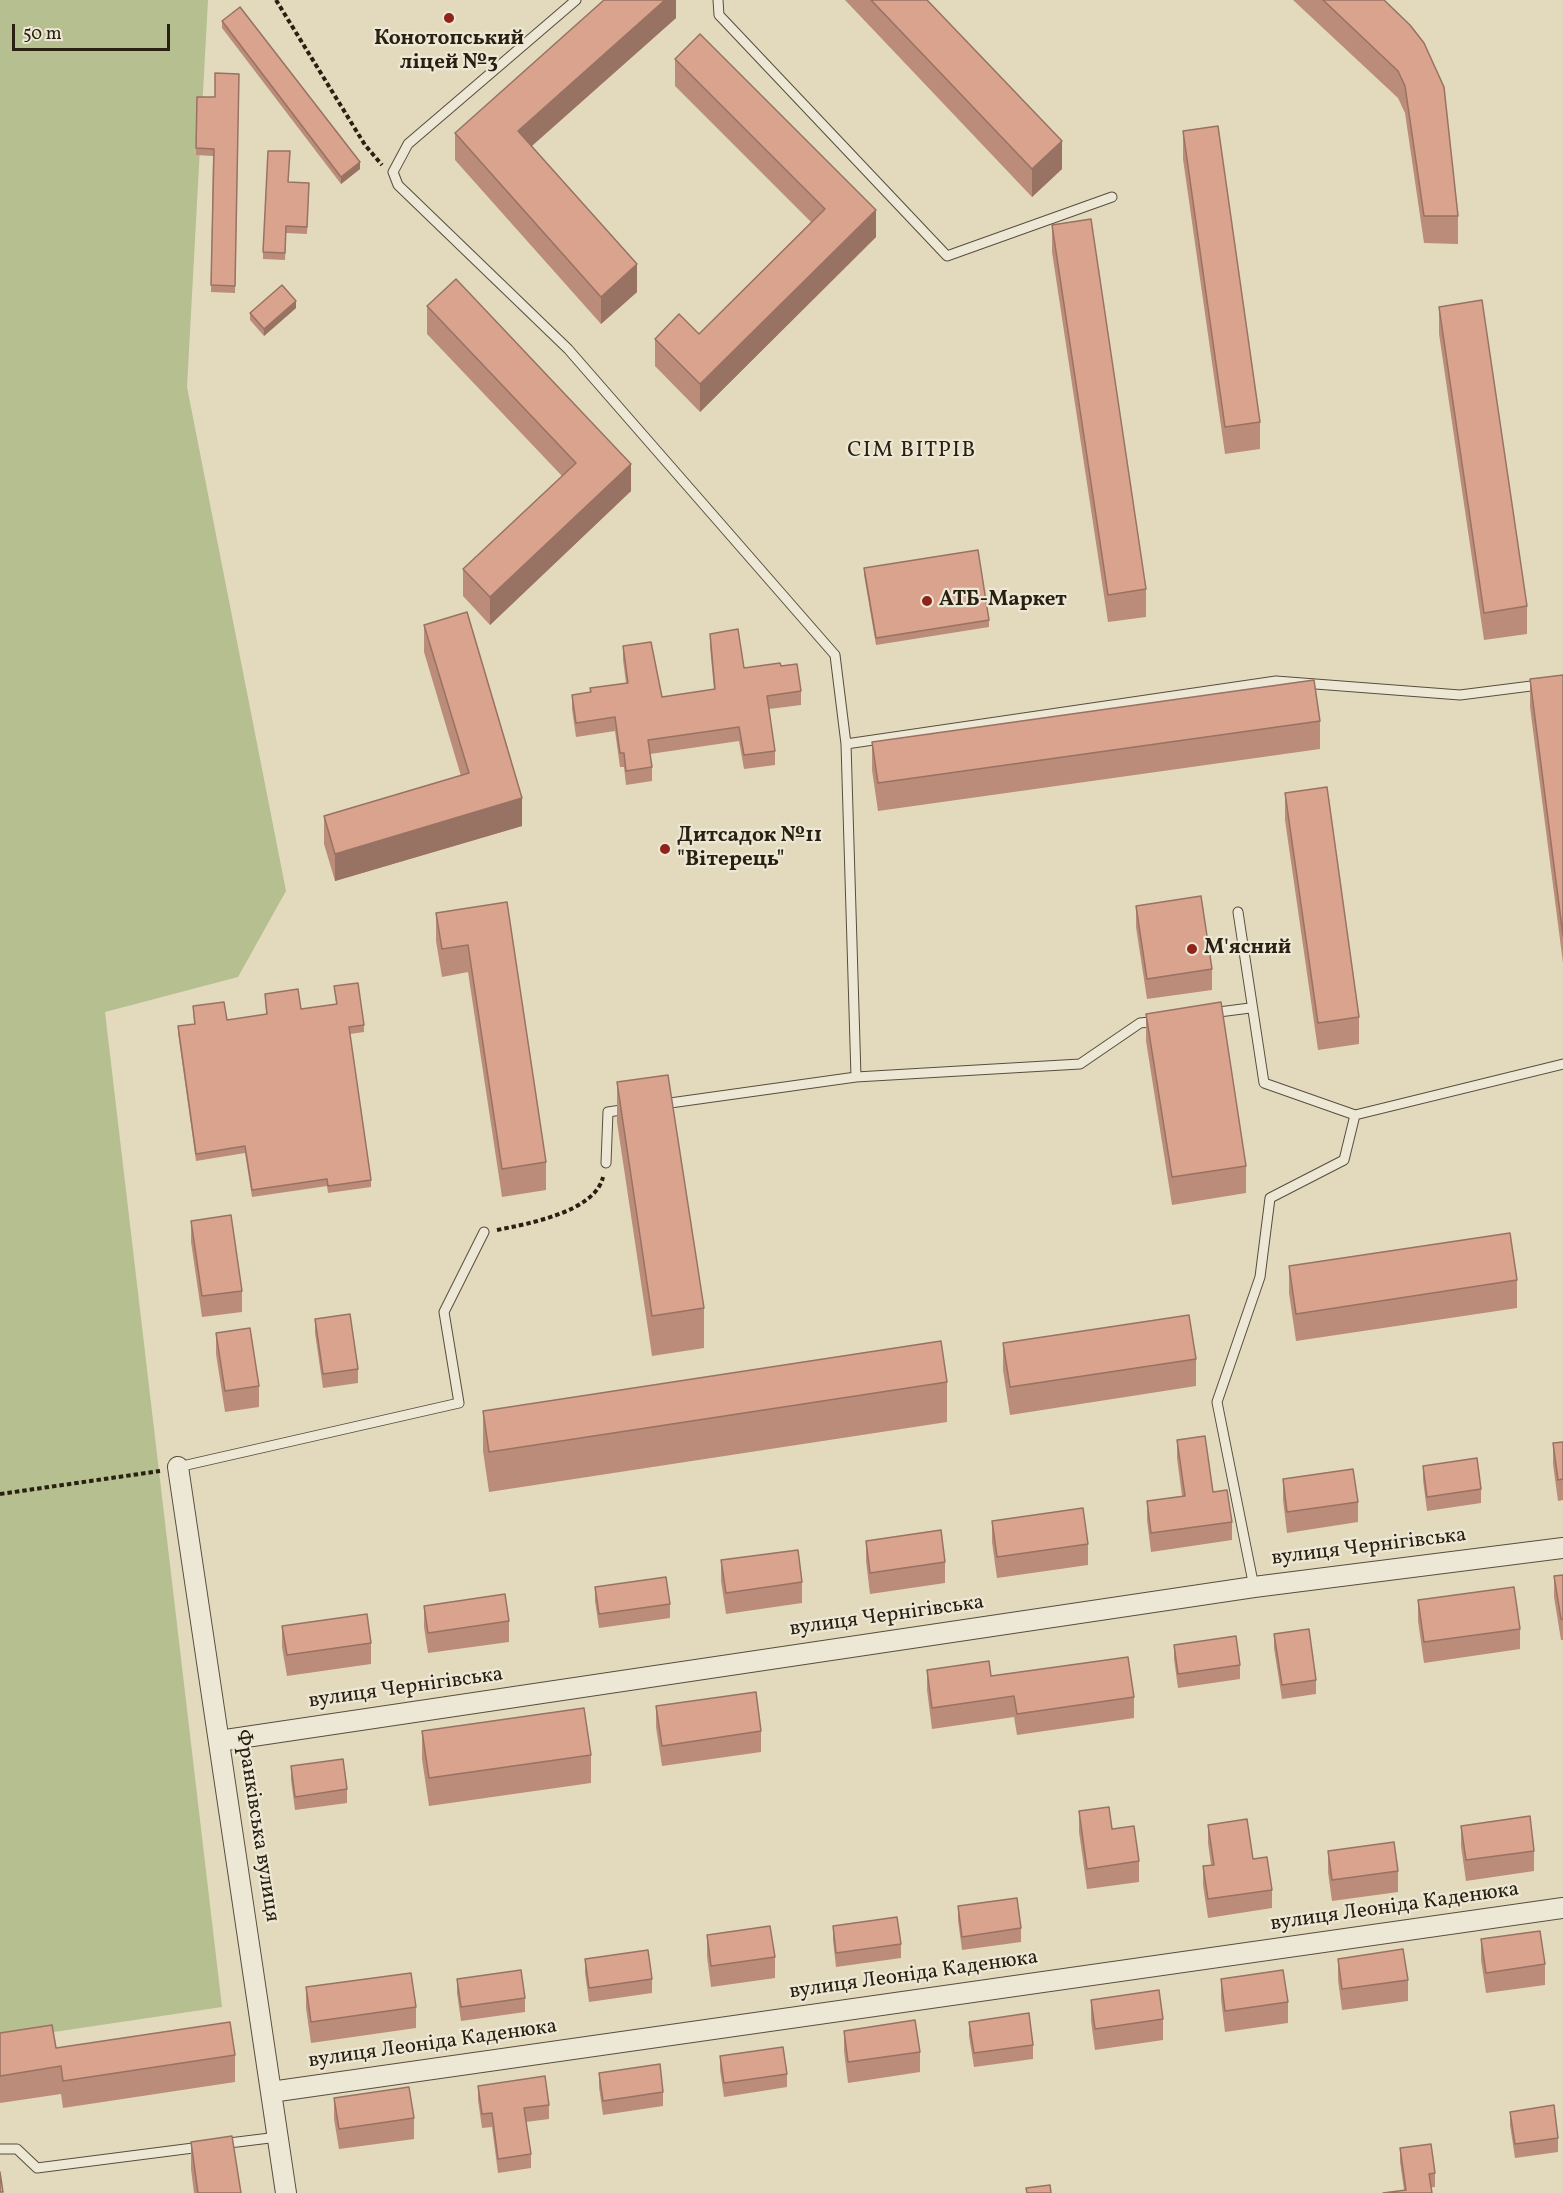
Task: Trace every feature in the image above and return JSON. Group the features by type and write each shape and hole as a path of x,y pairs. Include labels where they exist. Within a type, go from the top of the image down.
{"street":[{"name":"Франківська вулиця","path":"178,1467 286,2193"},
{"name":"вулиця Чернігівська","path":"219,1741 1254,1587 1563,1548"},
{"name":"вулиця Леоніда Каденюка","path":"271,2092 1563,1908"}],"lane":[{"path":"576,0 408,144 393,172 398,185 568,349 835,655 846,744 856,1077"},
{"path":"718,0 719,15 947,256 1112,197"},
{"path":"846,744 1276,681 1460,695 1563,682"},
{"path":"1238,912 1250,1008 1263,1083 1354,1115 1563,1064"},
{"path":"1195,1016 1250,1008"},
{"path":"656,1105 856,1077 1080,1064 1140,1023 1173,1019"},
{"path":"606,1163 608,1112 644,1107"},
{"path":"1254,1587 1217,1402 1260,1276 1270,1198 1344,1160 1354,1115"},
{"path":"178,1467 459,1403 444,1312 484,1232"},
{"path":"0,2149 17,2149 37,2168 278,2137"}],"path":[{"path":"276,0 365,145 378,163 393,172"},
{"path":"484,1232 540,1221 572,1209 601,1185 606,1163"},
{"path":"2,1493 178,1467"}],"green space":[{"path":"0,0 208,0 187,387 286,891 238,977 105,1012 222,2007 0,2040"}],"building":[{"path":"604,0 665,0 518,131 637,264 601,297 455,133"},
{"path":"871,0 927,0 1062,141 1032,169"},
{"path":"1323,0 1384,0 1410,25 1424,43 1444,87 1458,216 1424,216 1405,86 1398,71"},
{"path":"240,7 360,162 341,177 222,21"},
{"path":"700,34 876,210 700,384 655,339 679,314 699,334 825,209 675,59"},
{"path":"215,73 239,74 235,286 211,285 214,149 196,148 197,97 215,97"},
{"path":"1218,126 1260,422 1225,427 1183,131"},
{"path":"268,151 290,151 288,182 309,183 307,227 286,226 285,253 263,252"},
{"path":"1091,219 1146,589 1108,595 1052,225"},
{"path":"456,279 631,464 490,597 463,569 576,463 427,306"},
{"path":"282,285 296,301 264,329 250,313"},
{"path":"1482,300 1527,606 1484,613 1439,307"},
{"name":"АТБ-Маркет","path":"978,550 989,620 876,638 864,568"},
{"path":"467,612 522,798 335,854 324,816 469,773 424,625"},
{"path":"738,629 744,668 780,663 781,666 797,664 801,691 767,696 775,751 744,755 739,727 648,740 652,767 626,771 624,753 620,753 615,717 576,723 572,695 591,692 590,688 628,683 623,646 651,642 662,697 715,689 710,634"},
{"path":"1563,675 1563,936 1530,679"},
{"path":"1314,680 1320,721 878,783 872,742"},
{"path":"1327,787 1359,1017 1318,1023 1285,793"},
{"path":"1201,896 1212,969 1147,979 1136,906"},
{"path":"507,902 546,1162 502,1169 468,945 442,949 436,913"},
{"path":"358,983 364,1025 349,1027 371,1180 328,1186 327,1179 252,1190 245,1146 196,1154 178,1026 195,1024 193,1006 224,1002 227,1020 267,1014 265,994 298,989 301,1009 337,1004 334,986"},
{"path":"1221,1002 1246,1166 1172,1177 1146,1014"},
{"path":"668,1075 704,1308 652,1316 617,1082"},
{"path":"231,1215 242,1291 202,1296 191,1221"},
{"path":"1510,1233 1517,1280 1296,1314 1289,1266"},
{"path":"350,1314 358,1369 323,1374 315,1319"},
{"path":"1189,1315 1196,1359 1010,1387 1003,1343"},
{"path":"250,1328 259,1386 225,1391 216,1333"},
{"path":"941,1341 947,1382 489,1452 483,1411"},
{"path":"1205,1436 1213,1492 1227,1490 1232,1522 1151,1533 1147,1501 1185,1496 1177,1440"},
{"path":"1563,1442 1563,1479 1558,1480 1553,1443"},
{"path":"1477,1458 1481,1489 1427,1497 1423,1466"},
{"path":"1353,1469 1358,1502 1287,1512 1283,1479"},
{"path":"1083,1508 1088,1544 997,1557 992,1521"},
{"path":"941,1530 945,1562 870,1573 866,1541"},
{"path":"798,1550 802,1582 726,1593 721,1560"},
{"path":"1563,1575 1563,1619 1561,1619 1554,1576"},
{"path":"666,1577 670,1604 599,1614 595,1587"},
{"path":"1514,1587 1520,1629 1424,1642 1418,1600"},
{"path":"505,1594 509,1621 428,1633 424,1606"},
{"path":"367,1614 371,1643 287,1655 282,1626"},
{"path":"1309,1629 1316,1680 1282,1685 1274,1634"},
{"path":"1236,1636 1240,1665 1178,1674 1174,1645"},
{"path":"1128,1657 1134,1697 1017,1714 1014,1696 932,1708 927,1670 989,1661 991,1676"},
{"path":"756,1692 761,1731 662,1746 656,1706"},
{"path":"584,1708 591,1755 429,1778 422,1731"},
{"path":"343,1759 347,1789 295,1797 291,1766"},
{"path":"1109,1807 1112,1829 1134,1826 1139,1861 1087,1869 1079,1811"},
{"path":"1530,1816 1534,1851 1466,1860 1461,1826"},
{"path":"1247,1819 1253,1859 1267,1857 1272,1890 1208,1899 1203,1866 1214,1865 1208,1825"},
{"path":"1394,1842 1398,1871 1332,1880 1328,1851"},
{"path":"1017,1898 1021,1928 962,1937 958,1906"},
{"path":"897,1917 901,1944 836,1953 833,1926"},
{"path":"770,1926 775,1957 711,1966 707,1935"},
{"path":"1540,1931 1545,1964 1486,1973 1481,1939"},
{"path":"1403,1949 1408,1980 1342,1989 1338,1959"},
{"path":"648,1950 652,1979 589,1988 585,1959"},
{"path":"521,1970 525,1998 461,2007 457,1979"},
{"path":"1283,1970 1288,2002 1225,2011 1221,1979"},
{"path":"411,1973 416,2007 311,2022 306,1987"},
{"path":"1159,1990 1163,2019 1095,2029 1091,2000"},
{"path":"1029,2013 1033,2045 974,2053 969,2022"},
{"path":"915,2020 920,2052 848,2062 844,2031"},
{"path":"230,2022 235,2055 63,2081 61,2066 0,2076 0,2033 52,2025 56,2048"},
{"path":"783,2047 787,2074 724,2083 720,2056"},
{"path":"660,2064 663,2092 603,2101 599,2073"},
{"path":"545,2076 549,2105 524,2108 531,2154 498,2159 492,2113 482,2114 478,2086"},
{"path":"409,2087 414,2118 339,2129 334,2098"},
{"path":"1554,2105 1558,2138 1515,2144 1510,2112"},
{"path":"232,2136 241,2193 198,2193 191,2142"},
{"path":"1431,2144 1435,2173 1429,2174 1432,2193 1383,2193 1406,2190 1400,2148"},
{"path":"0,2172 3,2192 0,2192"},
{"path":"1050,2185 1051,2193 1027,2193 1026,2188"}],"place":[{"name":"Конотопський ліцей №3","path":"449,18"},
{"name":"АТБ-Маркет","path":"927,601"},
{"name":"Дитсадок №11 \"Вітерець\"","path":"665,849"},
{"name":"М'ясний","path":"1192,949"}],"district":[{"name":"СІМ ВІТРІВ","path":"912,452"}]}
